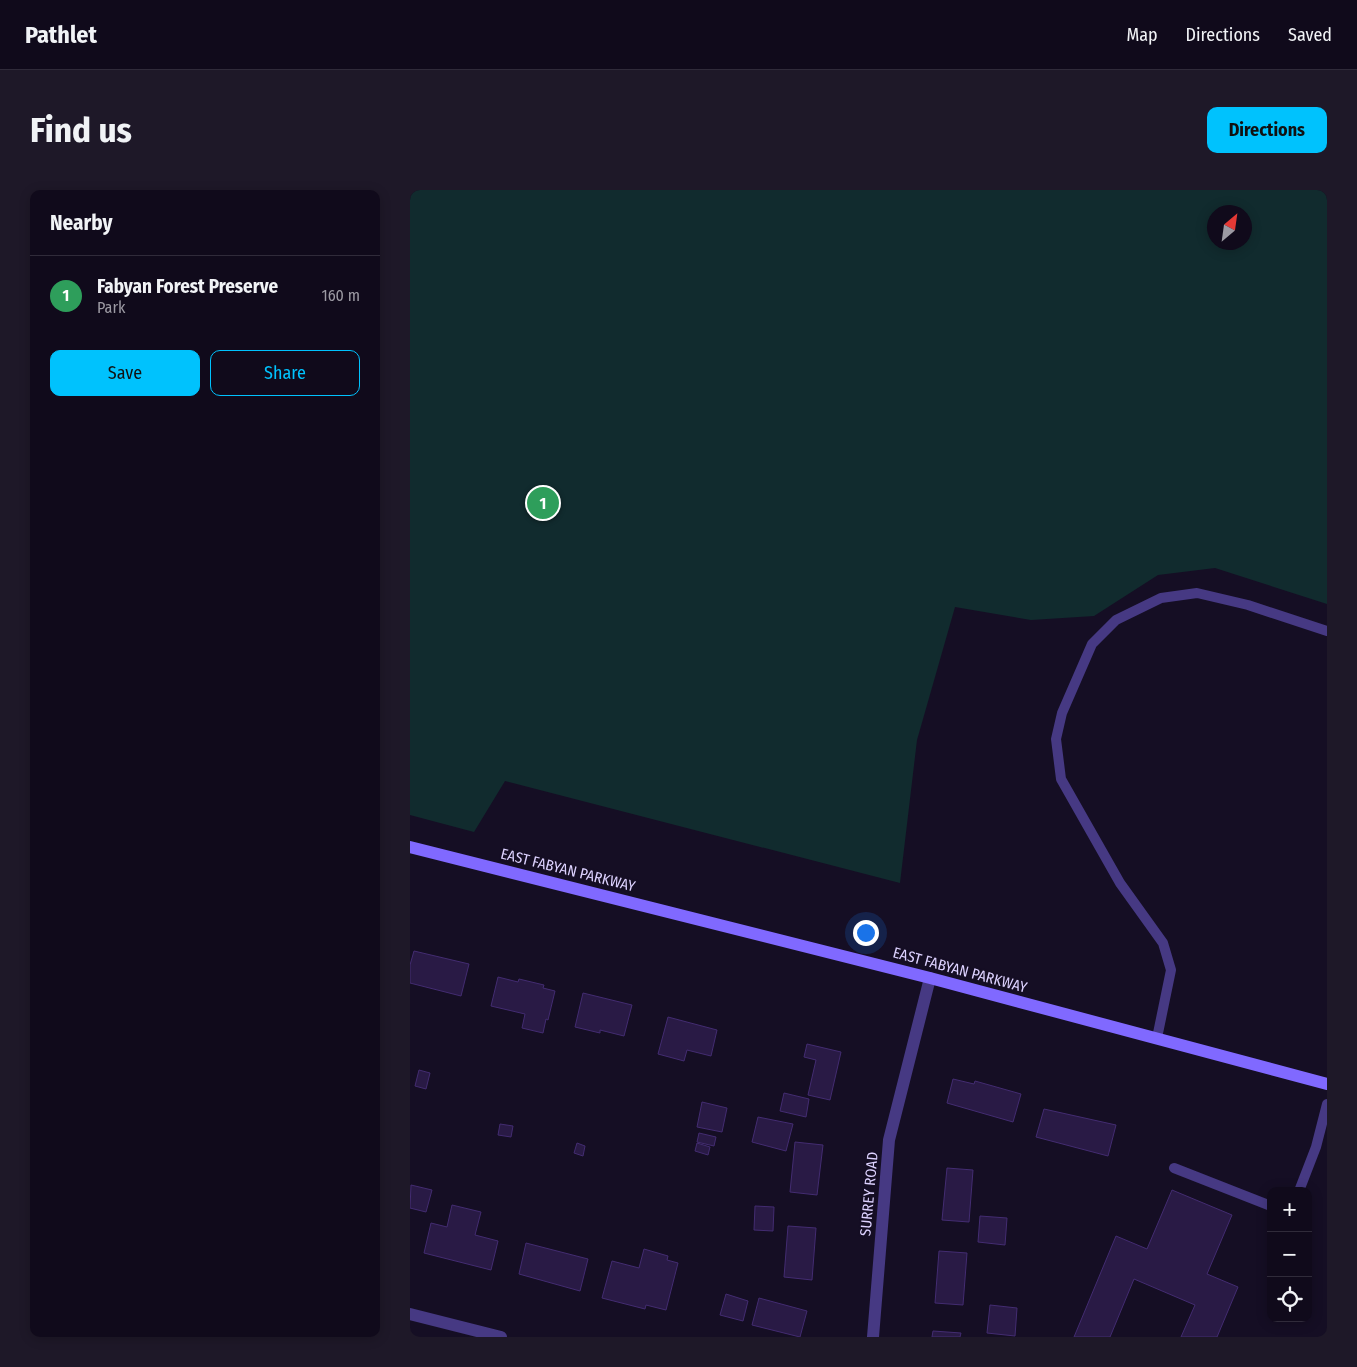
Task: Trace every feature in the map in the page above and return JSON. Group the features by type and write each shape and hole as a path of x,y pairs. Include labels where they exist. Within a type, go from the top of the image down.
{"main road":[{"name":"EAST FABYAN PARKWAY","path":"410,847 930,978 1327,1084"}],"street":[{"name":"SURREY ROAD","path":"873,1337 889,1140 930,978"},
{"path":"410,1314 501,1337"}],"lane":[{"path":"1157,1038 1171,970 1163,943 1120,883 1061,779 1056,739 1062,713 1092,644 1116,620 1161,598 1197,593 1248,605 1327,632"},
{"path":"1301,1187 1316,1147 1327,1104"},
{"path":"1174,1168 1267,1204"}],"green space":[{"path":"410,190 1327,190 1327,604 1215,568 1158,575 1094,616 1031,620 955,607 917,740 900,883 505,781 474,832 410,815"}],"building":[{"path":"414,951 469,964 461,996 410,983 410,965"},
{"path":"498,977 518,982 519,979 544,985 543,988 555,991 543,1033 522,1028 525,1014 491,1006"},
{"path":"583,993 632,1005 624,1036 600,1030 600,1033 575,1027"},
{"path":"668,1017 717,1030 711,1056 687,1050 684,1061 658,1054"},
{"path":"807,1044 841,1052 830,1100 808,1095 816,1060 804,1057"},
{"path":"419,1070 430,1073 426,1089 415,1086"},
{"path":"953,1079 974,1084 975,1081 1021,1094 1013,1122 947,1103"},
{"path":"784,1093 809,1099 806,1117 780,1111"},
{"path":"702,1102 727,1108 722,1132 697,1127"},
{"path":"1044,1109 1116,1125 1108,1156 1036,1137"},
{"path":"758,1117 793,1124 786,1151 752,1142"},
{"path":"500,1124 513,1126 511,1137 498,1135"},
{"path":"699,1133 716,1137 714,1146 697,1142"},
{"path":"795,1142 823,1145 817,1195 790,1192"},
{"path":"577,1143 585,1146 583,1156 574,1153"},
{"path":"697,1143 710,1147 708,1155 695,1151"},
{"path":"947,1168 973,1170 969,1222 942,1220"},
{"path":"411,1185 432,1190 426,1212 410,1208"},
{"path":"1172,1190 1232,1215 1207,1274 1238,1287 1217,1337 1181,1337 1195,1305 1134,1279 1110,1337 1074,1337 1116,1236 1147,1249"},
{"path":"452,1205 481,1212 475,1235 498,1241 491,1270 424,1253 431,1223 447,1227"},
{"path":"755,1206 774,1207 773,1231 754,1230"},
{"path":"980,1216 1007,1218 1005,1245 978,1242"},
{"path":"788,1226 816,1228 812,1280 784,1277"},
{"path":"526,1243 588,1259 580,1291 519,1274"},
{"path":"644,1249 668,1256 667,1260 678,1263 666,1310 646,1305 645,1309 602,1298 612,1261 639,1268"},
{"path":"939,1251 967,1253 963,1305 935,1303"},
{"path":"726,1294 748,1301 743,1321 720,1315"},
{"path":"759,1298 807,1311 800,1337 752,1325"},
{"path":"990,1305 1017,1308 1015,1336 987,1333"},
{"path":"933,1331 961,1333 960,1337 932,1337"}],"place":[{"name":"Fabyan Forest Preserve","path":"543,503"}]}
